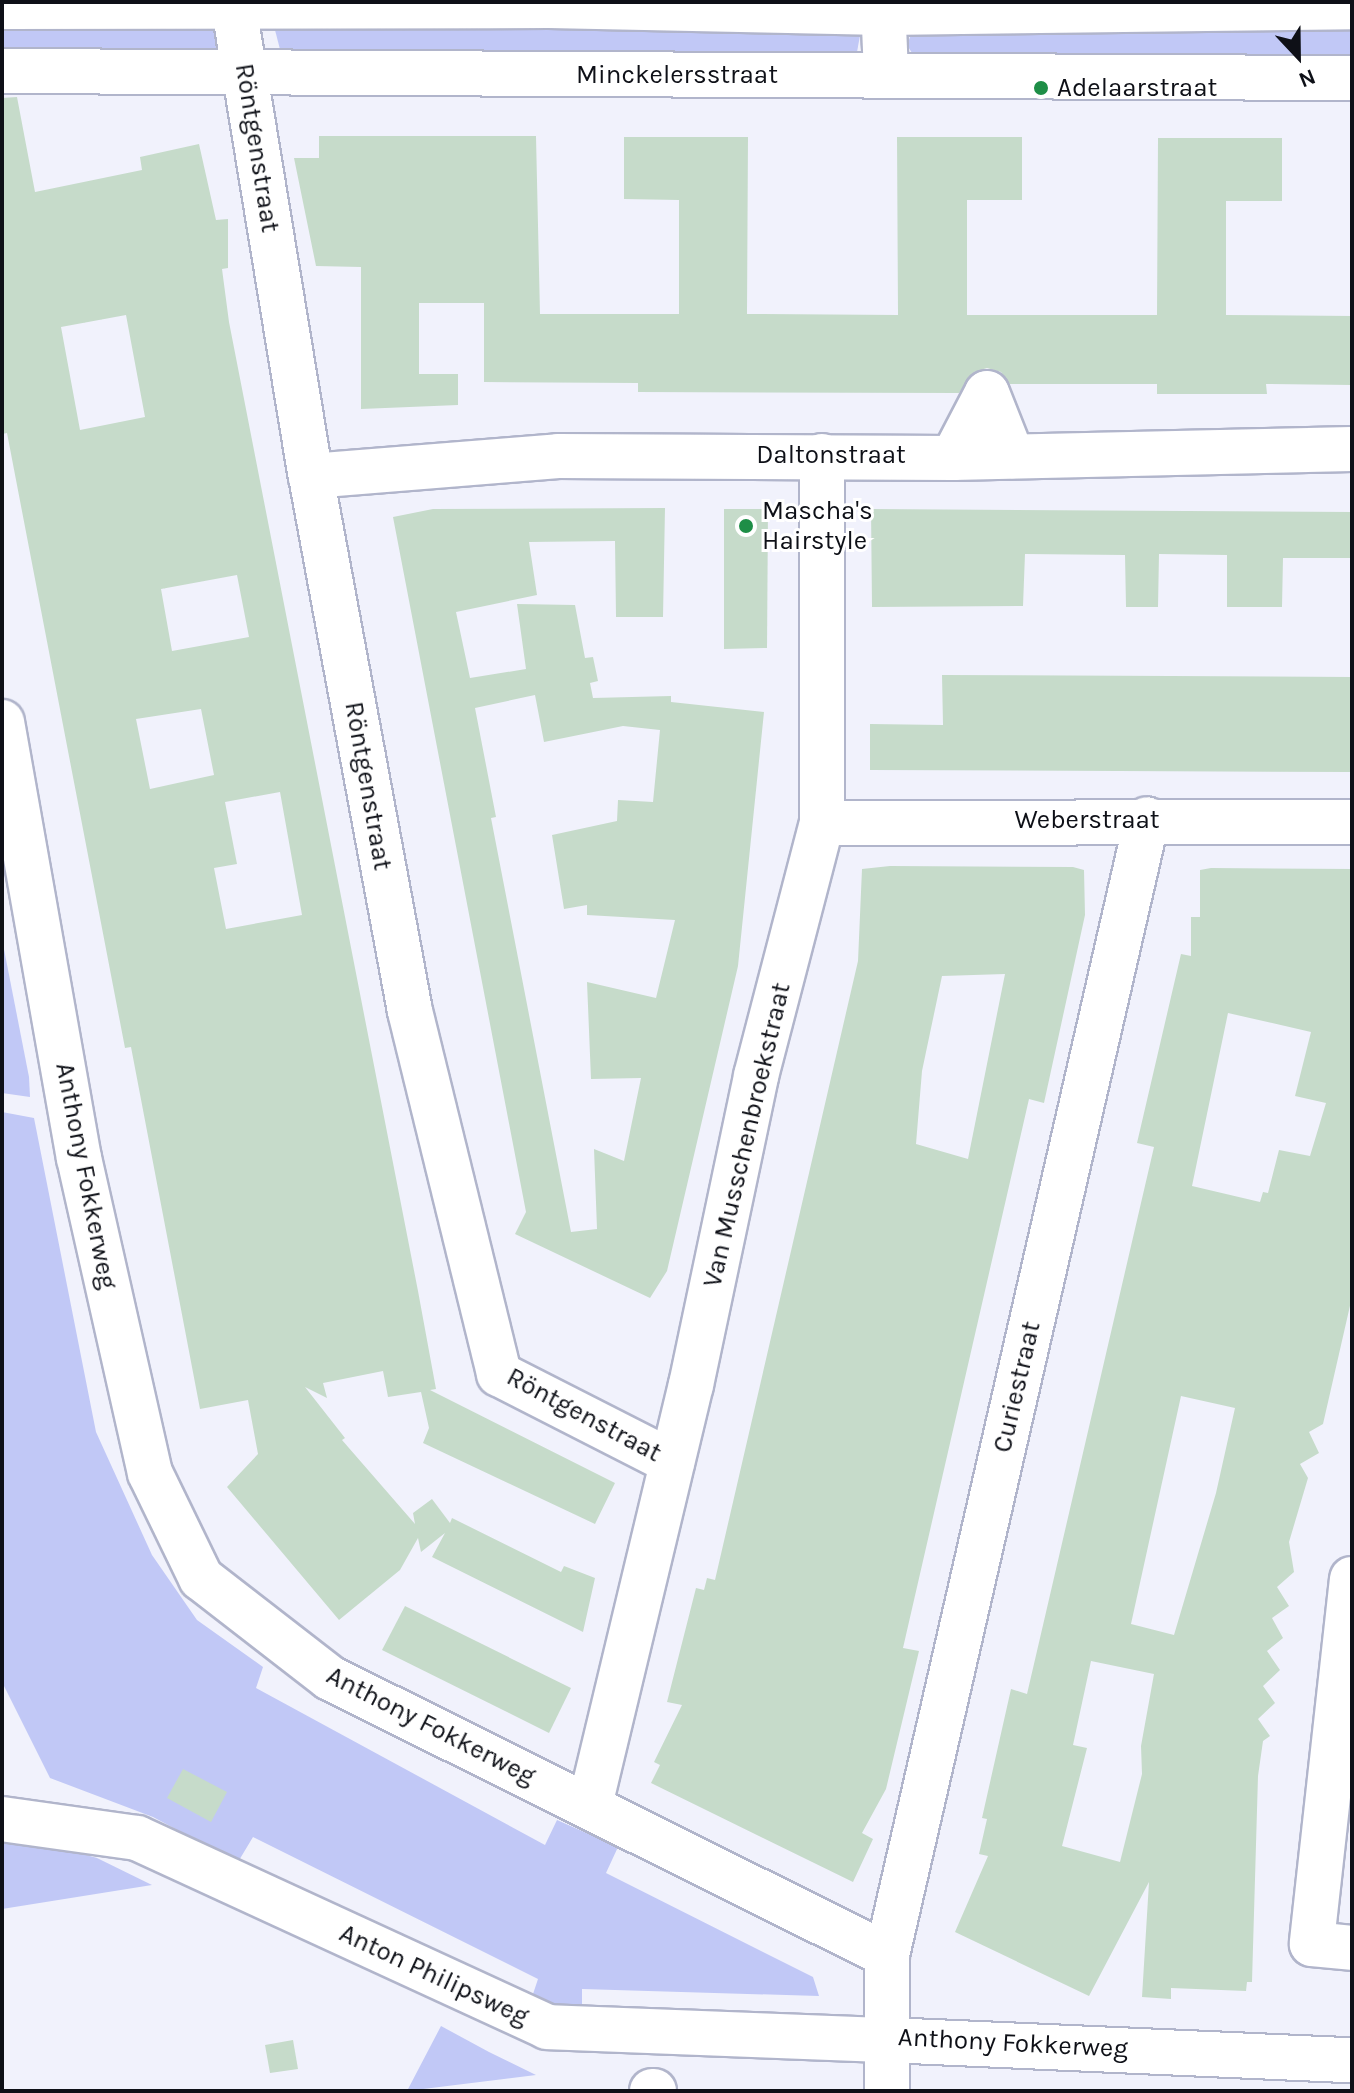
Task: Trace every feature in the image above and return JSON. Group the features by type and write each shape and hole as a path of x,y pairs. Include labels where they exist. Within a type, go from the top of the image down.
{"street":[{"path":"2,7 234,4 1352,7"},
{"name":"Röntgenstraat","path":"234,4 311,476 410,1011 499,1374 672,1462"},
{"path":"884,7 886,75"},
{"name":"Minckelersstraat","path":"2,71 244,75 1352,78"},
{"path":"953,458 987,393 1012,456"},
{"name":"Daltonstraat","path":"311,476 558,456 953,458 1352,449"},
{"name":"Van Musschenbroekstraat","path":"590,1805 672,1462 756,1076 822,823 822,456"},
{"name":"Anthony Fokkerweg","path":"2,722 79,1158 146,1458 201,1578 330,1678 887,1955 887,2040 1352,2060"},
{"name":"Weberstraat","path":"822,823 1147,819 1352,822"},
{"name":"Curiestraat","path":"887,1955 1147,819"},
{"path":"1352,1579 1312,1944 1352,1948"},
{"name":"Anton Philipsweg","path":"2,1819 137,1838 547,2027 887,2040"},
{"path":"887,2040 887,2091"}],"shaded area":[{"path":"281,21 861,30 857,52 848,61 283,61 275,30"},
{"path":"2,22 214,22 221,48 215,61 2,61"},
{"path":"1352,22 1352,62 917,61 907,45 912,32"},
{"path":"2,939 29,1077 30,1097 2,1093"},
{"path":"2,1112 34,1118 96,1432 152,1555 197,1620 263,1667 256,1688 545,1845 557,1820 618,1847 606,1873 813,1977 819,1996 582,1989 582,2014 530,2003 538,1979 253,1837 238,1862 153,1817 50,1778 2,1682"},
{"path":"30,1839 97,1858 152,1885 2,1909 2,1844"},
{"path":"441,2026 489,2052 536,2075 407,2091"}],"building":[{"path":"17,97 35,192 142,170 140,157 199,144 216,220 228,219 228,268 222,269 229,322 418,1291 436,1389 430,1390 615,1483 595,1524 423,1443 429,1428 421,1392 388,1397 383,1371 323,1383 327,1398 305,1387 345,1438 342,1440 415,1524 413,1513 432,1499 450,1523 452,1518 561,1572 564,1566 595,1578 583,1632 432,1557 445,1533 421,1552 418,1538 400,1570 339,1620 227,1487 258,1454 248,1400 200,1409 131,1047 125,1048 7,433 2,434 2,98","holes":["126,315 145,417 80,430 61,327","237,575 249,637 172,651 161,589","201,709 214,775 150,789 136,719","280,792 302,915 226,929 214,868 237,864 225,802"]},
{"path":"319,136 536,136 540,314 679,314 679,200 624,199 624,137 748,137 747,314 898,315 897,137 1022,137 1022,200 967,200 967,315 1157,315 1158,138 1282,138 1282,201 1226,201 1226,315 1352,316 1352,385 1266,384 1267,394 1157,394 1157,384 1010,384 1001,372 987,368 974,372 959,393 638,392 638,383 484,382 484,303 419,303 419,374 458,374 458,405 361,409 361,267 316,266 294,158 319,158"},
{"path":"665,508 663,617 616,617 615,541 529,542 537,595 456,612 470,678 526,669 517,604 575,605 585,658 593,657 598,681 590,683 593,698 671,696 671,702 764,712 738,966 667,1271 650,1298 515,1234 526,1212 393,517 433,509","holes":["535,695 544,742 623,726 660,730 653,802 618,800 617,821 552,835 564,909 587,905 587,915 675,920 656,998 587,982 591,1079 641,1078 624,1161 594,1149 597,1229 571,1232 491,818 496,817 475,708"]},
{"path":"724,509 768,509 767,648 724,649"},
{"path":"871,509 1352,512 1352,558 1283,558 1282,607 1227,607 1227,555 1159,554 1158,607 1126,607 1125,555 1025,554 1023,606 872,607"},
{"path":"942,675 1352,677 1352,772 870,770 870,724 943,725"},
{"path":"890,866 1073,867 1084,870 1085,915 1044,1103 1029,1099 903,1648 919,1651 886,1789 862,1833 873,1839 853,1882 651,1783 660,1765 654,1762 682,1705 667,1702 696,1588 704,1590 707,1578 715,1580 858,961 862,869","holes":["1005,974 968,1159 916,1144 922,1071 942,976"]},
{"path":"1352,869 1352,1297 1323,1424 1309,1432 1319,1453 1300,1464 1308,1478 1289,1542 1294,1572 1277,1587 1289,1606 1272,1618 1283,1638 1267,1651 1280,1670 1263,1686 1275,1703 1258,1719 1270,1736 1263,1741 1258,1776 1252,1982 1247,1982 1246,1991 1171,1988 1171,1999 1142,1997 1149,1882 1089,1996 955,1932 988,1856 979,1854 987,1819 982,1818 1011,1689 1027,1694 1154,1147 1137,1143 1181,954 1191,956 1191,917 1200,917 1200,870","holes":["1228,1013 1311,1032 1295,1096 1326,1103 1310,1156 1279,1150 1268,1193 1263,1192 1260,1202 1192,1186","1181,1396 1235,1408 1216,1493 1174,1635 1131,1624","1091,1661 1154,1674 1141,1746 1142,1774 1120,1862 1062,1846 1087,1748 1073,1745"]},
{"path":"405,1606 571,1688 549,1733 382,1650"},
{"path":"183,1769 227,1792 211,1822 167,1798"},
{"path":"293,2040 298,2069 270,2073 265,2045"}],"place":[{"name":"Adelaarstraat","path":"1041,88"},
{"name":"Mascha's Hairstyle","path":"746,526"}]}
